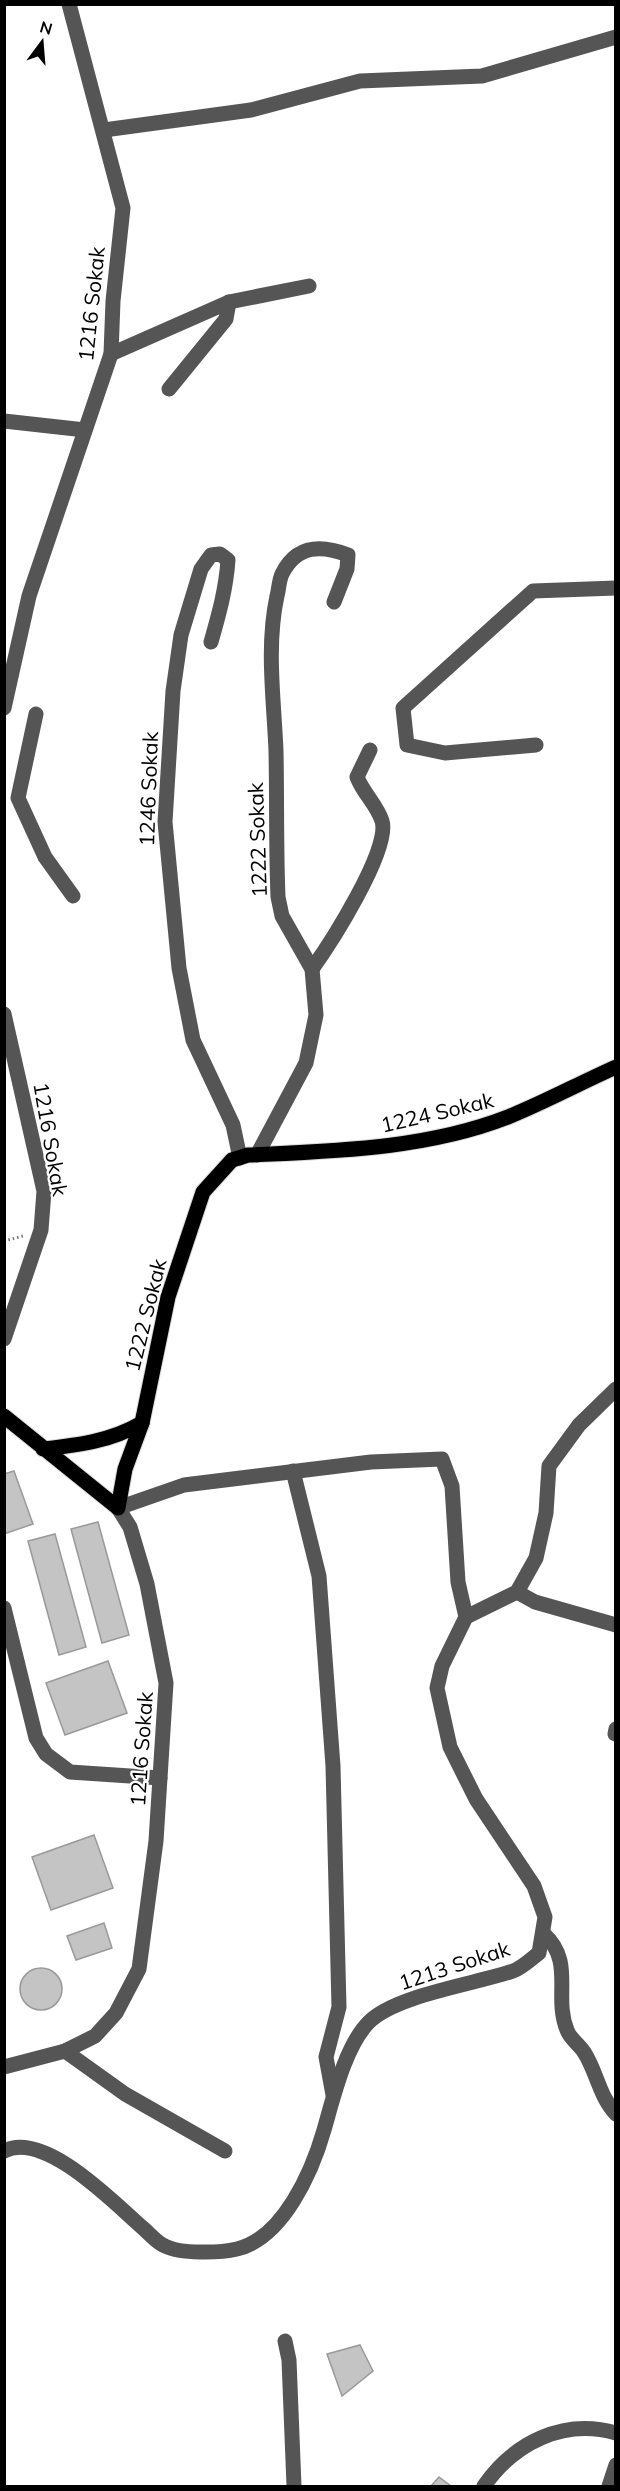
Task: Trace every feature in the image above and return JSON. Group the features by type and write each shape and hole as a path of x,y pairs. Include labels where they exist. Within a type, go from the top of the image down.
{"main road":[{"name":"1224 Sokak","path":"257,1155 355,1150 457,1133 508,1117 615,1067"},
{"name":"1222 Sokak","path":"118,1508 125,1468 142,1423 168,1297 203,1192 232,1160 257,1155"},
{"name":"1216 Sokak","path":"4,1416 118,1508"},
{"path":"44,1449 85,1445 124,1434 142,1423"}],"street":[{"name":"1216 Sokak","path":"4,708 10,656 50,530 111,354 113,301 123,208 69,4"},
{"path":"104,130 252,110 360,81 483,76 615,37"},
{"path":"111,354 229,302 309,286"},
{"path":"169,389 226,319 229,302"},
{"path":"4,421 85,430"},
{"name":"1222 Sokak","path":"257,1155 310,1052 316,1015 312,969 282,916 278,897 276,751 271,681 274,612 282,574 297,556 308,549 328,548 348,555 347,569 334,602"},
{"name":"1246 Sokak","path":"211,642 224,603 228,560 220,554 211,555 201,569 181,635 173,691 165,822 179,968 193,1040 233,1125 240,1158"},
{"path":"536,745 445,753 407,745 403,708 533,591 615,588"},
{"path":"36,714 11,797 45,857 73,896"},
{"path":"312,969 331,942 355,899 382,838 382,822 362,791 357,777 370,750"},
{"name":"1216 Sokak","path":"4,1014 44,1191 41,1230 4,1339"},
{"path":"615,1389 579,1425 549,1466 546,1513 536,1558 517,1592 466,1617 442,1666 437,1689 450,1747 476,1799 534,1886 545,1917 544,1934 555,1944 559,1957 563,1983 562,2008 567,2030 584,2052 602,2095 615,2114"},
{"path":"118,1508 184,1485 371,1462 442,1460 452,1486 458,1582 466,1617"},
{"path":"293,1471 319,1576 333,1766 339,2007 326,2057 333,2095"},
{"name":"1216 Sokak","path":"4,2067 66,2051 95,2036 116,2013 139,1969 156,1841 166,1683 147,1584 130,1527 118,1508"},
{"path":"517,1592 535,1602 615,1625"},
{"path":"4,1608 36,1738 46,1754 70,1772 160,1778"},
{"name":"1213 Sokak","path":"4,2151 12,2147 44,2151 68,2165 165,2247 203,2252 238,2249 272,2231 306,2178 324,2132 333,2095 347,2057 369,2022 397,2006 467,1982 516,1971 539,1953 544,1934"},
{"path":"66,2051 125,2094 225,2151"},
{"path":"285,2341 289,2360 294,2487"},
{"path":"484,2487 509,2455 558,2430 587,2428 615,2433"},
{"path":"609,2487 615,2465"}],"building":[{"path":"14,1471 33,1524 4,1534 4,1474"},
{"path":"98,1522 129,1635 102,1643 71,1529"},
{"path":"55,1534 86,1647 59,1655 28,1541"},
{"path":"108,1661 127,1713 65,1735 46,1683"},
{"path":"94,1835 113,1888 51,1910 32,1857"},
{"path":"104,1923 112,1948 76,1960 67,1936"},
{"path":"41,1968 56,1974 62,1989 56,2004 41,2010 26,2004 20,1989 26,1974"},
{"path":"360,2345 373,2371 342,2396 327,2354"},
{"path":"439,2477 451,2486 431,2486"}]}
